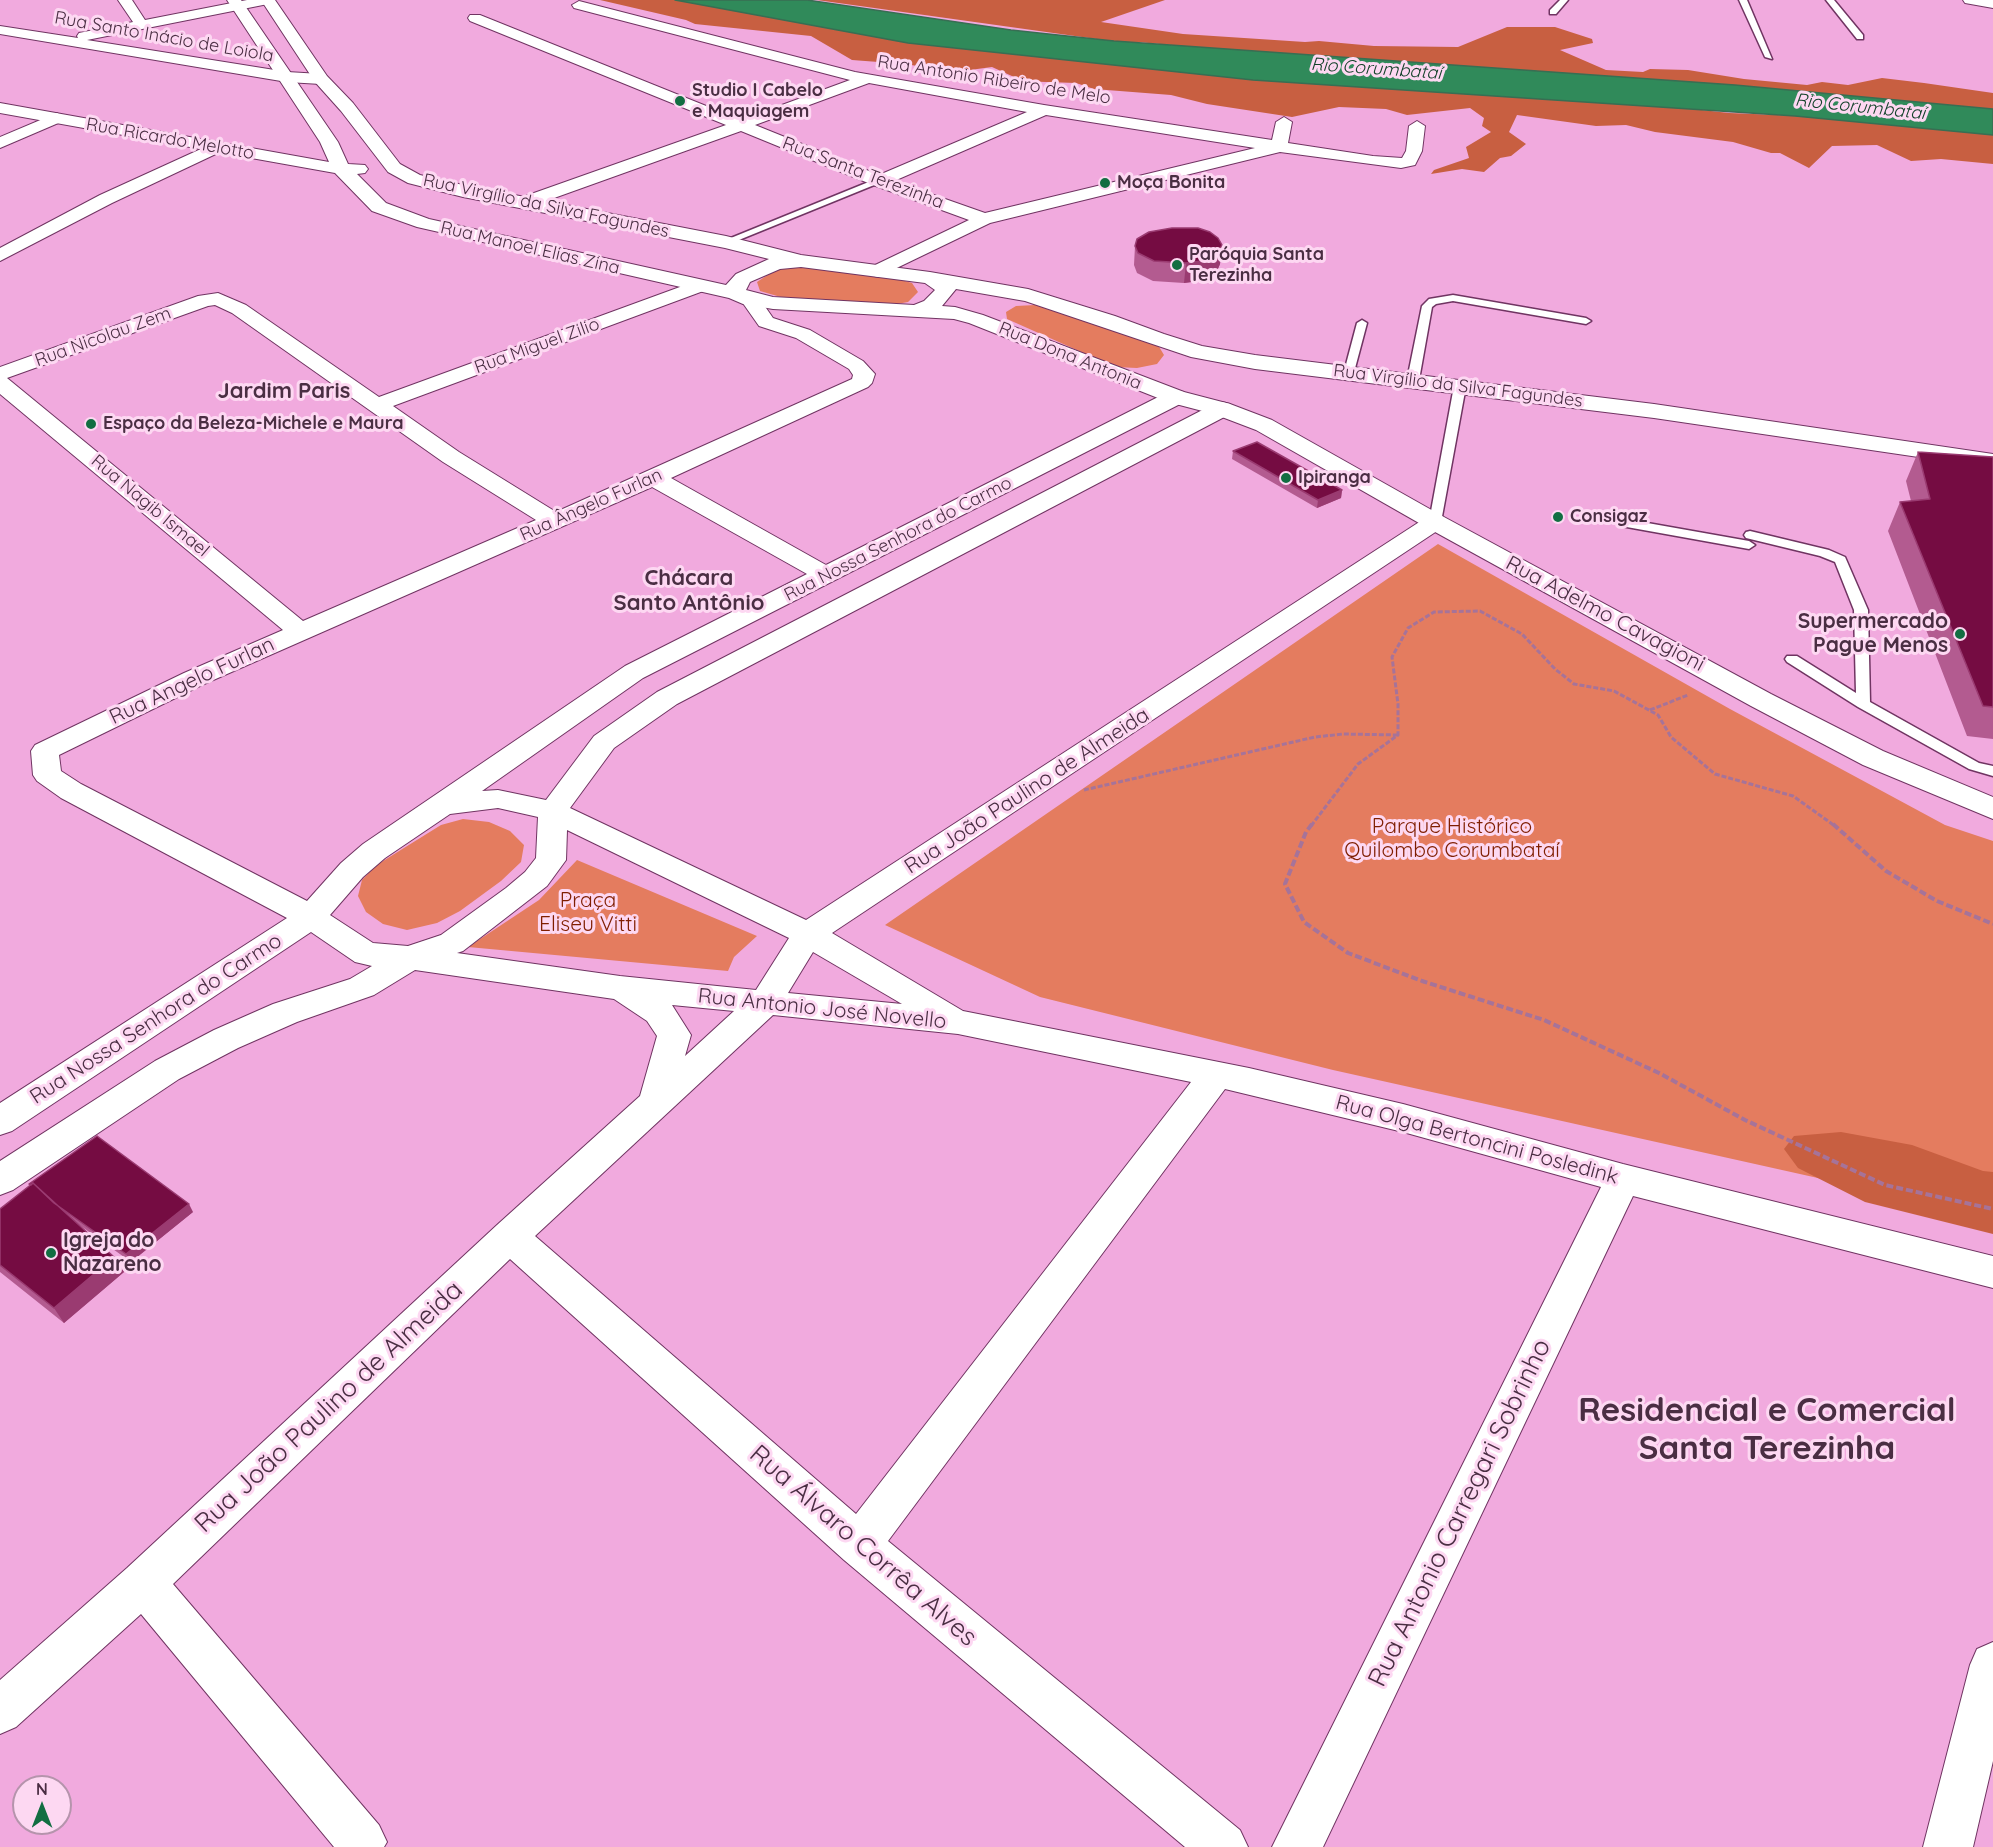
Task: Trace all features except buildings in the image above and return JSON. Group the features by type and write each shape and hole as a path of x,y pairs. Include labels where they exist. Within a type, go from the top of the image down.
{"street":[{"path":"125,0 141,24"},
{"path":"65,39 236,3 268,0"},
{"name":"Rua Virgílio da Silva Fagundes","path":"268,0 321,79 348,107 383,184 414,178 463,191 726,242 801,261 930,278 1035,298 1108,320 1156,339 1206,368 1256,362 1349,372 1654,411 1993,461"},
{"path":"1970,0 1993,4"},
{"path":"236,3 328,142 341,169"},
{"name":"Rua Antonio Ribeiro de Melo","path":"579,4 866,79 1044,110 1373,161 1401,163 1409,161 1414,151 1417,126"},
{"name":"Rua Santa Terezinha","path":"475,18 879,181 984,219"},
{"name":"Rua Santo Inácio de Loiola","path":"0,30 286,77 321,79"},
{"path":"523,203 866,79"},
{"name":"Rua Ricardo Melotto","path":"0,108 341,169 383,184"},
{"path":"879,181 1044,110"},
{"path":"0,143 57,118"},
{"path":"878,271 984,219 1279,147 1284,122"},
{"path":"0,255 106,199 214,148"},
{"name":"Rua Manoel Elias Zina","path":"341,169 383,184 380,207 424,223 743,296 810,305"},
{"path":"801,261 776,263 743,279 735,287 766,321 803,334 813,312 810,305"},
{"path":"917,311 931,305 946,288 930,278"},
{"name":"Rua Miguel Zilio","path":"376,405 699,286"},
{"path":"976,319 981,310 993,304 1035,298"},
{"name":"Rua Nicolau Zem","path":"0,374 205,300 218,299 239,309 376,405"},
{"name":"Rua Dona Antonia","path":"810,305 955,313 976,319 1176,397 1222,409"},
{"name":"Rua Ângelo Furlan","path":"299,631 653,478 861,383 864,374 856,365 803,334"},
{"path":"1206,368 1222,409"},
{"name":"Rua Nagib Ismael","path":"0,383 299,631"},
{"name":"Rua Nossa Senhora do Carmo","path":"0,1120 311,917 352,870 374,851 444,805 634,672 1176,397"},
{"path":"376,405 451,457 554,521"},
{"name":"Rua Nossa Senhora do Carmo","path":"553,811 581,770 604,742 668,698 1222,409"},
{"name":"Rua Adelmo Cavagioni","path":"1222,409 1264,425 1435,522 1852,747 1993,809"},
{"path":"653,478 826,575"},
{"name":"Rua João Paulino de Almeida","path":"0,1711 143,1582 656,1101 765,1004 808,934 1435,522"},
{"name":"Rua Angelo Furlan","path":"299,631 84,730 45,751 47,775 71,791 311,917"},
{"name":"Rua Antonio José Novello","path":"444,805 498,799 553,811 808,934 958,1022"},
{"path":"0,1180 167,1070 226,1039 285,1014 362,987 411,958 452,943 488,918 536,879 551,860 553,811"},
{"name":"Rua Antonio José Novello","path":"311,917 366,954 411,958 620,988 958,1022"},
{"path":"620,988 659,1012 675,1035 656,1101"},
{"name":"Rua Olga Bertoncini Posledink","path":"958,1022 1216,1075 1403,1118 1623,1179 1993,1272"},
{"path":"859,1545 1216,1075"},
{"name":"Rua Antonio Carregari Sobrinho","path":"1297,1847 1623,1179"},
{"name":"Rua Álvaro Corrêa Alves","path":"510,1236 859,1545 1223,1847"},
{"path":"143,1582 362,1842"},
{"path":"1948,1847 1980,1775 1993,1665"}],"lane":[{"path":"1553,12 1564,0"},
{"path":"1743,0 1769,57"},
{"path":"1830,0 1860,37"},
{"path":"726,242 879,181"},
{"path":"1413,380 1427,306 1433,301 1453,298 1586,321"},
{"path":"1349,372 1362,323"},
{"path":"1435,522 1460,386"},
{"path":"1625,523 1749,540 1824,553 1840,560 1861,610 1863,704"},
{"path":"1792,659 1863,704 1974,765 1993,771"}],"path":[{"path":"1398,735 1398,704 1392,657 1408,628 1434,612 1480,611 1522,634 1555,669 1574,684 1614,691 1658,716 1671,737 1715,774 1793,796 1841,830 1886,871 1937,901 1993,924"},
{"path":"1077,792 1315,737 1343,734 1398,735"},
{"path":"1398,735 1358,764 1306,832 1285,884 1304,922 1348,953 1422,981 1544,1020 1659,1073 1745,1120 1885,1185 1993,1209"}],"green space":[{"path":"790,265 894,278 912,283 918,292 908,302 886,306 784,298 760,291 757,282 772,272"},
{"path":"1035,305 1158,345 1164,355 1157,364 1137,368 1115,367 1007,319 1006,312 1016,306"},
{"name":"Parque Histórico Quilombo Corumbataí","path":"1438,544 1730,709 1945,825 1993,841 1993,1217 1333,1070 1040,997 885,925"},
{"path":"463,819 489,822 510,831 524,845 521,862 501,881 460,911 437,923 407,930 383,924 366,912 358,896 362,880 375,866 441,825"},
{"name":"Praça Eliseu Vitti","path":"577,860 757,936 734,957 728,971 468,947 539,900"}],"shaded area":[{"path":"600,0 708,0 1729,113 1826,117 1993,134 1993,164 1941,159 1911,161 1877,145 1832,146 1809,168 1780,153 1771,153 1733,142 1655,132 1626,125 1596,126 1517,115 1509,132 1526,144 1511,156 1500,158 1484,172 1462,169 1431,174 1434,170 1469,158 1466,147 1491,132 1482,126 1484,118 1470,108 1407,115 1386,109 1339,107 1292,117 1207,104 1171,95 1094,89 1076,83 1017,81 1014,77 992,67 955,72 905,64 852,60 811,36 695,24"},
{"path":"817,0 1165,0 1101,22 1183,34 1374,46 1458,47 1507,27 1555,27 1592,39 1593,43 1560,50 1606,70 1643,72 1650,69 1688,70 1744,79 1807,85 1822,82 1848,85 1882,78 1924,83 1993,93 1993,119 1118,42"},
{"path":"1841,1132 1912,1145 1983,1171 1993,1172 1993,1234 1865,1202 1798,1168 1784,1149 1794,1136"}],"water":[{"name":"Rio Corumbataí","path":"675,0 807,0 1011,30 1114,41 1735,85 1993,109 1993,135 1795,116 1253,80 908,43"}],"place":[{"name":"Studio I Cabelo e Maquiagem","path":"680,101"},
{"name":"Moça Bonita","path":"1105,183"},
{"name":"Paróquia Santa Terezinha","path":"1177,265"},
{"name":"Espaço da Beleza-Michele e Maura","path":"91,424"},
{"name":"Ipiranga","path":"1286,478"},
{"name":"Consigaz","path":"1558,517"},
{"name":"Supermercado Pague Menos","path":"1960,634"},
{"name":"Igreja do Nazareno","path":"51,1253"}],"district":[{"name":"Jardim Paris","path":"284,391"},
{"name":"Chácara Santo Antônio","path":"689,590"},
{"name":"Residencial e Comercial Santa Terezinha","path":"1767,1430"}]}
